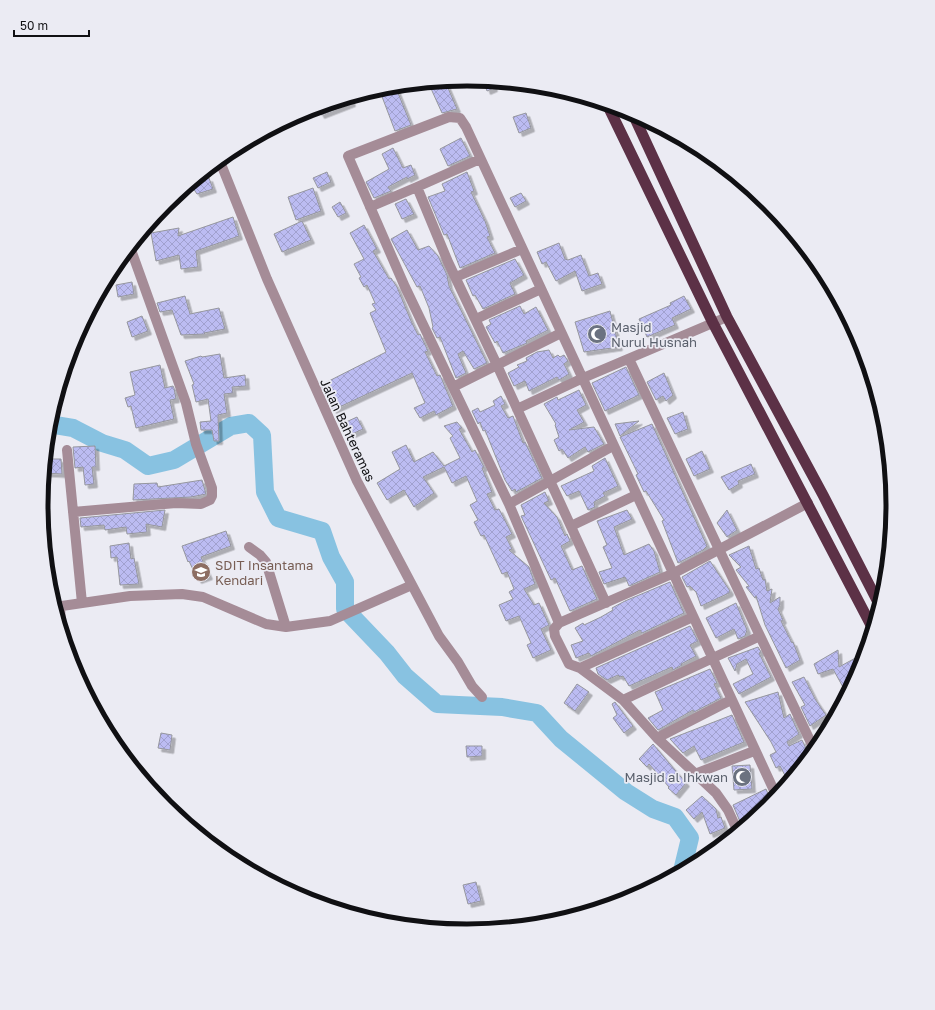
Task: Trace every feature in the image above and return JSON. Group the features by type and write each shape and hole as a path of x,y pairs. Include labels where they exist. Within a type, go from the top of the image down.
{"highway":[{"path":"610,111 713,323 870,623"},
{"path":"636,121 727,317 823,495 876,599"}],"street":[{"path":"559,623 509,504 453,387 348,156 441,119 454,116 460,118 480,159 583,378 613,446 674,573 754,751 774,791"},
{"path":"370,206 480,159"},
{"name":"Jalan Bahteramas","path":"222,165 267,279 357,481 439,636 458,662 472,686 482,697"},
{"path":"417,187 456,277 606,603"},
{"path":"456,277 522,249"},
{"path":"73,512 205,502 210,500 212,496 212,488 196,444 186,403 132,254"},
{"path":"476,319 541,289"},
{"path":"517,409 583,378 727,317"},
{"path":"453,387 561,332"},
{"path":"629,359 812,744"},
{"path":"509,504 551,482 613,446"},
{"path":"67,450 82,603"},
{"path":"571,526 636,495"},
{"path":"736,827 724,802 709,785 695,774 657,738 623,700 580,668 569,664 555,636 554,629 559,623 674,573 808,503"},
{"path":"249,547 260,555 266,562 286,627"},
{"path":"60,606 150,594 182,594 203,598 266,624 286,627 330,621 412,585"},
{"path":"580,668 693,617"},
{"path":"623,700 760,636"},
{"path":"657,738 731,700"},
{"path":"695,774 754,751"}],"building":[{"path":"447,86 457,109 442,113 430,87"},
{"path":"485,86 493,86 494,88 487,91"},
{"path":"398,92 411,125 395,131 381,95"},
{"path":"352,102 352,103 321,115 320,113"},
{"path":"526,113 531,128 519,133 513,117"},
{"path":"461,138 470,156 448,166 440,149"},
{"path":"393,148 403,168 411,165 415,175 407,179 407,177 388,187 391,191 374,198 366,182 389,169 382,154"},
{"path":"327,172 331,182 318,188 313,178"},
{"path":"467,172 474,191 471,192 485,221 490,236 487,237 495,253 460,268 447,234 444,235 428,197 445,191 442,184"},
{"path":"209,178 213,189 197,194 193,188 202,181"},
{"path":"313,188 321,211 296,220 288,197"},
{"path":"521,193 526,201 515,207 510,198"},
{"path":"406,199 414,214 402,219 395,204"},
{"path":"340,202 346,213 338,217 332,207"},
{"path":"233,217 239,236 196,251 198,267 181,269 179,255 156,261 151,233 179,228 178,236"},
{"path":"302,221 311,240 282,252 274,234"},
{"path":"364,225 377,249 373,251 389,279 391,278 397,287 411,321 418,335 420,334 428,351 425,352 437,376 440,375 453,406 436,415 434,411 420,418 414,408 425,403 412,373 333,410 321,385 386,352 370,313 376,310 372,304 375,303 367,285 364,287 359,278 361,277 354,264 364,259 350,233"},
{"path":"407,230 418,250 429,246 438,256 447,275 449,286 487,363 474,369 463,351 458,354 466,373 456,378 440,337 437,338 432,328 429,308 420,286 417,287 391,239"},
{"path":"559,243 565,259 568,260 581,255 589,276 598,273 602,284 582,291 575,271 556,281 546,262 542,264 537,252"},
{"path":"515,259 524,275 510,283 515,294 483,309 475,295 473,296 466,280"},
{"path":"132,282 134,294 118,297 116,285"},
{"path":"185,296 190,314 219,308 225,329 204,333 205,334 181,335 172,310 160,312 157,303"},
{"path":"684,296 691,309 672,318 675,325 647,337 639,319 671,305 670,303"},
{"path":"520,306 524,314 536,307 548,330 526,341 527,343 503,353 497,341 495,343 486,327 491,324 489,320"},
{"name":"Masjid Nurul Husnah","path":"610,311 619,347 584,352 575,322"},
{"path":"142,316 148,331 132,337 127,322"},
{"path":"549,350 553,358 558,355 560,357 564,355 568,361 564,364 569,374 559,380 557,377 529,391 525,381 514,386 508,373 519,367 517,365 527,361 526,358 537,352"},
{"path":"220,354 224,378 245,375 246,386 232,387 233,393 224,394 227,413 218,415 219,441 214,441 212,430 201,430 200,422 211,421 208,399 196,402 192,385 194,384 185,361 201,356"},
{"path":"160,365 165,388 173,386 174,388 176,399 170,400 174,419 136,428 131,406 128,407 125,398 135,395 130,372"},
{"path":"626,367 639,395 605,411 592,383"},
{"path":"664,373 673,395 666,401 663,396 656,400 647,382"},
{"path":"579,390 586,405 577,410 584,422 569,430 594,427 604,444 588,452 585,447 568,458 562,449 559,451 554,440 559,437 556,424 544,404 557,397 558,400"},
{"path":"501,396 505,404 501,406 508,418 513,416 523,443 525,442 542,478 516,492 515,489 512,491 505,480 485,430 483,431 480,422 478,424 472,411 478,408 480,412 495,405 493,401"},
{"path":"683,412 688,429 675,434 667,418"},
{"path":"357,417 363,429 352,434 346,422"},
{"path":"639,421 620,436 615,424"},
{"path":"457,422 462,428 459,429 472,452 475,450 484,467 482,468 492,492 487,494 495,510 499,509 512,534 506,537 512,549 509,550 529,567 535,584 524,589 534,605 539,603 549,625 541,629 551,650 533,658 527,645 531,643 519,616 506,621 499,605 513,599 509,592 514,589 507,572 502,574 484,535 481,536 474,522 478,520 470,505 477,501 466,476 452,483 444,467 423,477 434,493 414,507 404,490 387,500 377,483 400,469 392,452 406,445 414,462 433,452 444,466 460,458 450,438 453,436 444,426"},
{"path":"652,424 707,546 703,550 678,563 662,521 664,520 646,491 644,492 636,475 638,474 620,437"},
{"path":"95,446 96,467 92,467 94,484 85,485 83,467 75,468 73,447"},
{"path":"702,451 710,469 694,476 686,459"},
{"path":"605,458 618,486 603,493 605,496 594,502 595,507 588,510 579,491 567,496 561,486 594,471 592,466"},
{"path":"51,459 61,459 62,474 50,473"},
{"path":"751,464 755,474 738,481 739,484 729,490 721,477"},
{"path":"202,480 206,494 191,497 133,500 134,484 157,483 158,487"},
{"path":"545,492 549,501 544,503 557,517 565,536 567,534 570,541 561,546 572,570 582,566 597,599 570,611 555,578 551,580 521,516 525,515 521,505"},
{"path":"165,510 162,527 146,524 147,532 127,534 126,527 105,530 104,525 81,527 80,518"},
{"path":"627,510 632,519 614,527 624,555 649,544 654,551 660,572 629,586 625,577 604,584 599,572 612,568 603,547 607,545 597,521"},
{"path":"727,510 737,530 727,537 717,523"},
{"path":"226,531 231,546 201,557 209,576 198,580 189,561 188,562 182,546"},
{"path":"129,543 131,559 134,558 139,584 120,585 117,557 111,558 110,546"},
{"path":"749,546 756,569 759,568 763,580 765,579 767,591 772,589 770,603 780,597 780,605 778,609 783,620 781,621 792,643 793,642 800,660 786,668 765,625 756,596 755,598 746,587 749,586 736,570 741,567 729,555"},
{"path":"710,561 730,591 729,593 701,606 696,592 690,586 687,587 682,577"},
{"path":"670,582 684,613 642,633 640,630 591,656 589,653 576,658 571,645 583,641 575,628 583,623 584,625 601,617 613,610 612,608 625,601"},
{"path":"736,603 747,630 745,636 738,639 734,629 716,638 706,618"},
{"path":"690,626 698,641 690,645 696,656 673,670 672,667 629,686 623,676 620,677 618,675 607,680 598,674 596,668"},
{"path":"758,647 761,652 759,653 771,677 739,694 733,684 753,674 746,659 737,664 735,671 728,658"},
{"path":"838,650 839,667 859,656 844,689 833,669 818,674 814,664"},
{"path":"710,669 717,683 714,684 721,698 694,712 693,710 658,730 648,718 663,710 655,692"},
{"path":"804,677 815,699 826,715 810,726 801,707 805,705 792,682"},
{"path":"577,684 589,692 575,711 564,703"},
{"path":"778,692 784,718 790,714 799,734 787,742 789,746 802,740 807,750 786,778 780,766 776,768 770,755 776,752 745,702"},
{"path":"615,702 633,726 624,733 613,718 617,715 612,704"},
{"path":"732,715 744,742 701,760 694,746 683,753 670,739"},
{"path":"161,733 172,735 170,750 158,748"},
{"path":"653,744 686,783 676,795 668,788 669,787 649,764 647,767 639,759"},
{"path":"466,746 482,746 482,756 467,757"},
{"name":"Masjid al Ihkwan","path":"750,765 752,789 734,790 732,766"},
{"path":"766,789 769,797 741,823 733,805"},
{"path":"702,796 716,809 718,818 721,817 725,828 710,834 702,812 694,819 686,810"},
{"path":"476,882 481,901 468,904 463,885"}],"waterway":[{"path":"56,425 73,428 102,443 125,450 148,466 174,460 231,426 249,423 262,435 265,492 278,518 322,531 331,557 345,582 345,609 387,653 405,676 437,704 502,707 537,713 561,739 626,792 653,809 675,817 690,838 684,864"}],"place":[{"name":"Masjid Nurul Husnah","path":"597,334"},
{"name":"SDIT Insantama Kendari","path":"201,572"},
{"name":"Masjid al Ihkwan","path":"742,777"}]}
